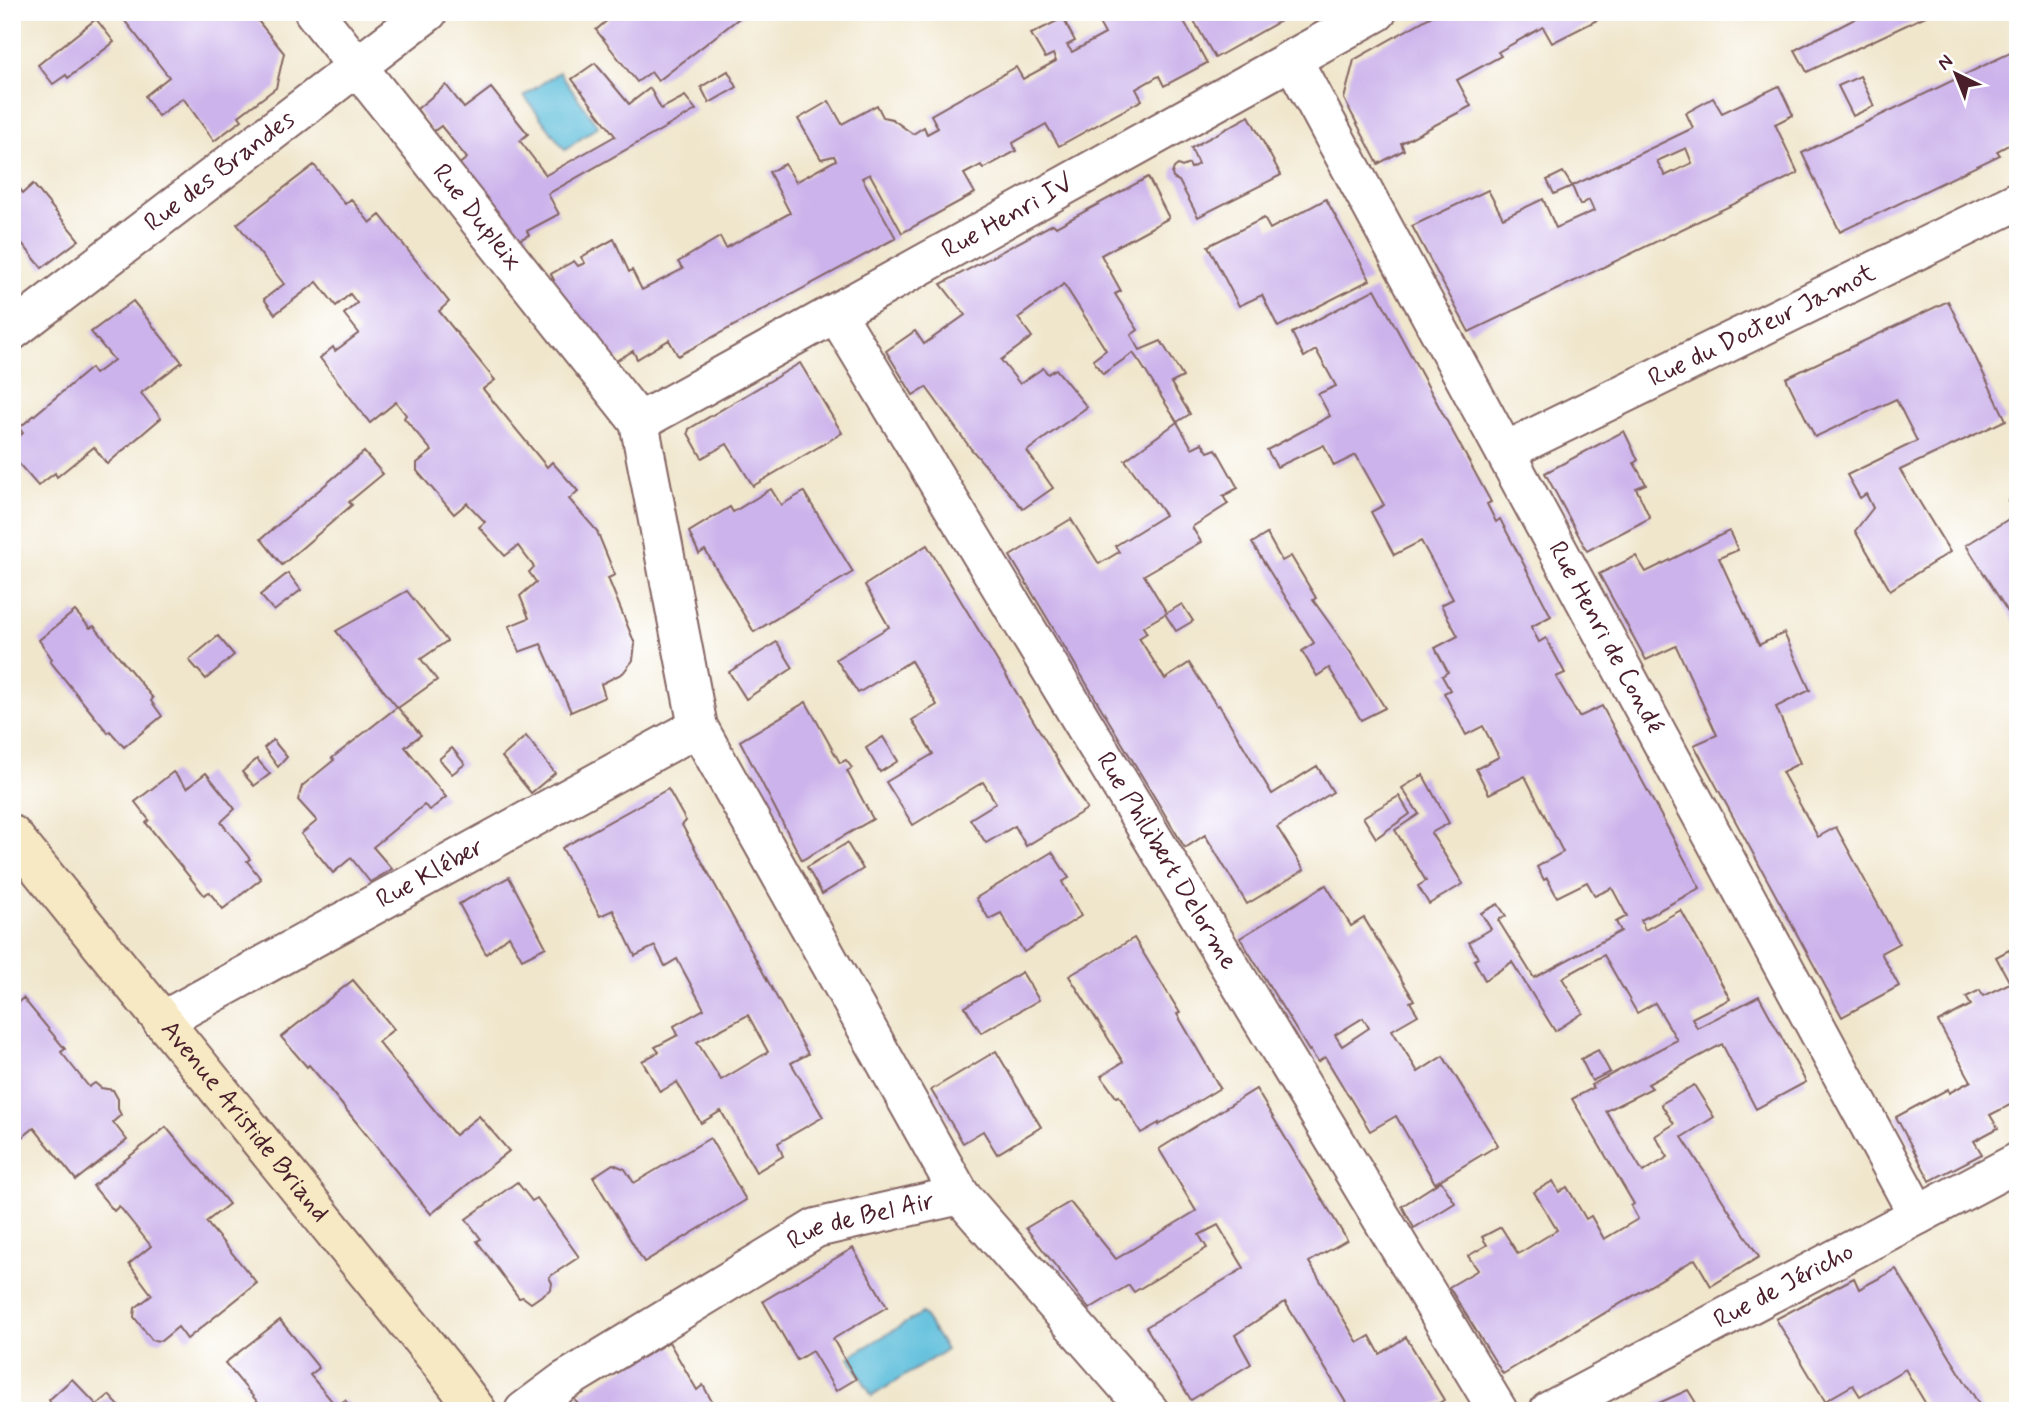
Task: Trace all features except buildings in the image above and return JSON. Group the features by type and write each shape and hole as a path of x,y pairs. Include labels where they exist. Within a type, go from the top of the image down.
{"street":[{"name":"Rue Dupleix","path":"314,12 639,422"},
{"name":"Rue des Brandes","path":"12,331 428,12"},
{"name":"Rue Henri IV","path":"639,422 1377,12"},
{"name":"Rue Henri de Condé","path":"1292,59 1918,1215"},
{"name":"Rue du Docteur Jamot","path":"1506,451 2018,201"},
{"name":"Rue Philibert Delorme","path":"836,313 1499,1411"},
{"path":"639,422 698,727 961,1195"},
{"name":"Rue Kléber","path":"162,1021 698,727"},
{"name":"Avenue Aristide Briand","path":"12,835 477,1411"},
{"name":"Rue de Jéricho","path":"1549,1411 2018,1162"},
{"name":"Rue de Bel Air","path":"524,1411 563,1382 816,1228 961,1195 1149,1411"}],"water":[{"path":"559,72 598,126 565,150 524,96"},
{"path":"922,1313 946,1350 872,1396 849,1357"}]}
